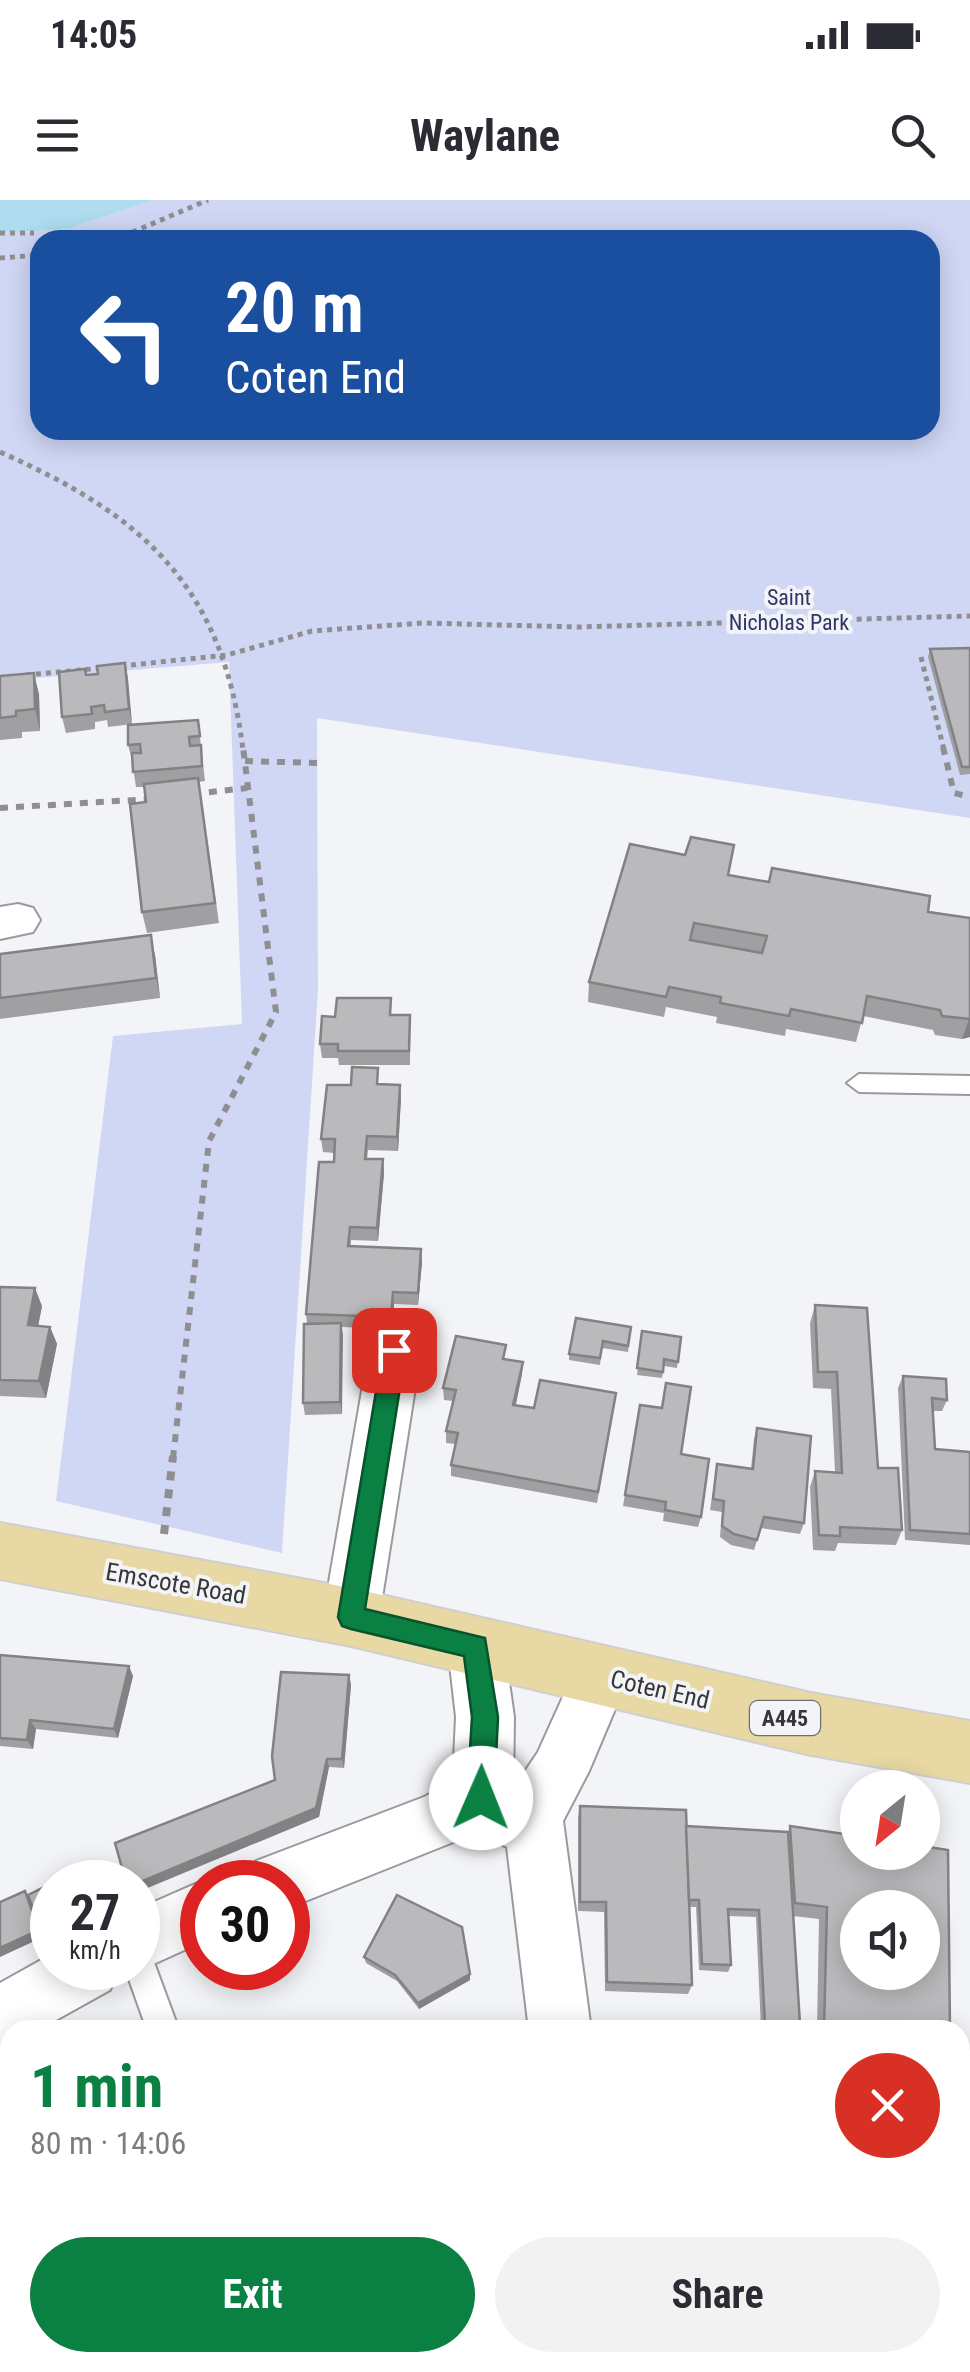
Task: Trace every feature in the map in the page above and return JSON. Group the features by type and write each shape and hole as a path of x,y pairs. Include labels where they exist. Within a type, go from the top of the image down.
{"main road":[{"name":"Emscote Road","path":"0,1551 351,1617"},
{"name":"Coten End","path":"351,1617 811,1724 970,1752"}],"street":[{"path":"351,1617 394,1350"},
{"path":"476,1647 485,1717 558,2020"},
{"path":"310,1870 440,1821 506,1805 549,1788 601,1676"},
{"path":"0,2017 48,1990"}],"lane":[{"path":"859,1083 970,1085"},
{"path":"149,1990 159,2020"}],"path":[{"path":"138,230 208,200"},
{"path":"0,234 30,233"},
{"path":"0,258 30,256"},
{"path":"0,452 105,508 160,552 205,606 226,656 245,762 276,1012 260,1054 224,1100 209,1141 164,1539"},
{"path":"19,676 226,656 312,631 423,623 578,627 970,616"},
{"path":"921,657 954,794 970,797"},
{"path":"936,718 945,717"},
{"path":"245,762 318,763"},
{"path":"190,795 247,788"},
{"path":"0,808 152,799"}],"green space":[{"name":"Saint Nicholas Park","path":"153,200 970,200 970,818 317,718 318,989 282,1553 56,1501 113,1036 242,1024 229,662 0,681 0,233 30,231 30,440 940,440 940,230 52,230 69,229"}],"shaded area":[{"path":"0,200 153,200 69,229 0,233"}],"building":[{"path":"970,648 970,767 962,767 930,649"},
{"path":"125,663 129,709 105,712 104,705 91,707 92,714 62,717 59,672 85,669 86,675 98,674 97,666"},
{"path":"34,673 35,709 0,718 0,676"},
{"path":"198,720 200,736 189,737 190,746 201,745 202,766 133,772 132,753 141,753 140,744 128,745 128,725"},
{"path":"198,778 215,903 142,912 130,804 146,802 144,784"},
{"path":"691,837 734,845 728,875 769,882 772,868 930,896 928,912 970,918 970,1019 942,1016 940,1010 867,996 862,1023 791,1009 789,1016 720,1003 721,997 669,987 666,997 589,982 630,844 685,855","holes":["694,923 767,936 762,953 690,940"]},
{"path":"151,935 156,978 0,998 0,954"},
{"path":"337,998 391,998 390,1015 410,1015 409,1051 338,1051 338,1044 320,1044 322,1016 335,1017"},
{"path":"352,1067 378,1068 377,1084 400,1085 397,1137 367,1136 365,1159 383,1159 377,1228 350,1227 348,1246 421,1249 418,1293 393,1292 391,1317 306,1314 319,1162 334,1162 335,1139 321,1139 327,1085 351,1085"},
{"path":"0,1287 35,1288 28,1325 50,1327 39,1381 0,1380"},
{"path":"815,1305 867,1308 878,1468 898,1468 902,1530 840,1527 840,1536 819,1535 815,1471 842,1473 837,1372 818,1372"},
{"path":"576,1318 631,1327 628,1346 603,1341 600,1358 569,1354"},
{"path":"341,1323 340,1402 303,1403 304,1324"},
{"path":"642,1331 681,1337 678,1362 664,1359 663,1372 637,1368"},
{"path":"456,1336 506,1345 503,1359 523,1362 513,1405 534,1408 540,1380 616,1393 598,1492 451,1465 458,1433 446,1431 456,1390 443,1388"},
{"path":"903,1376 946,1379 947,1400 932,1398 935,1449 970,1452 970,1534 910,1530"},
{"path":"666,1383 691,1387 681,1454 709,1459 701,1517 665,1510 666,1502 625,1495 640,1405 662,1408"},
{"path":"757,1428 811,1436 804,1523 764,1517 757,1540 722,1526 724,1501 713,1499 717,1464 753,1469"},
{"path":"0,1655 129,1666 114,1729 30,1720 27,1740 0,1738"},
{"path":"281,1672 349,1675 342,1759 327,1759 316,1808 193,1860 180,1860 180,1865 160,1874 160,1860 120,1860 115,1843 275,1780 272,1756"},
{"path":"580,1806 686,1810 692,1985 607,1982 606,1902 580,1902"},
{"path":"686,1826 788,1832 800,2020 765,2020 759,1910 728,1909 731,1965 702,1964 699,1900 689,1900"},
{"path":"790,1826 840,1833 840,1870 940,1870 940,1849 948,1850 950,2020 824,2020 827,1907 795,1903"},
{"path":"25,1891 30,1905 30,1934 0,1948 0,1902"},
{"path":"397,1895 462,1927 470,1974 418,2003 395,1975 364,1957"}],"route":[{"path":"394,1350 351,1617 476,1647 485,1717 478,1778 481,1798"}]}
